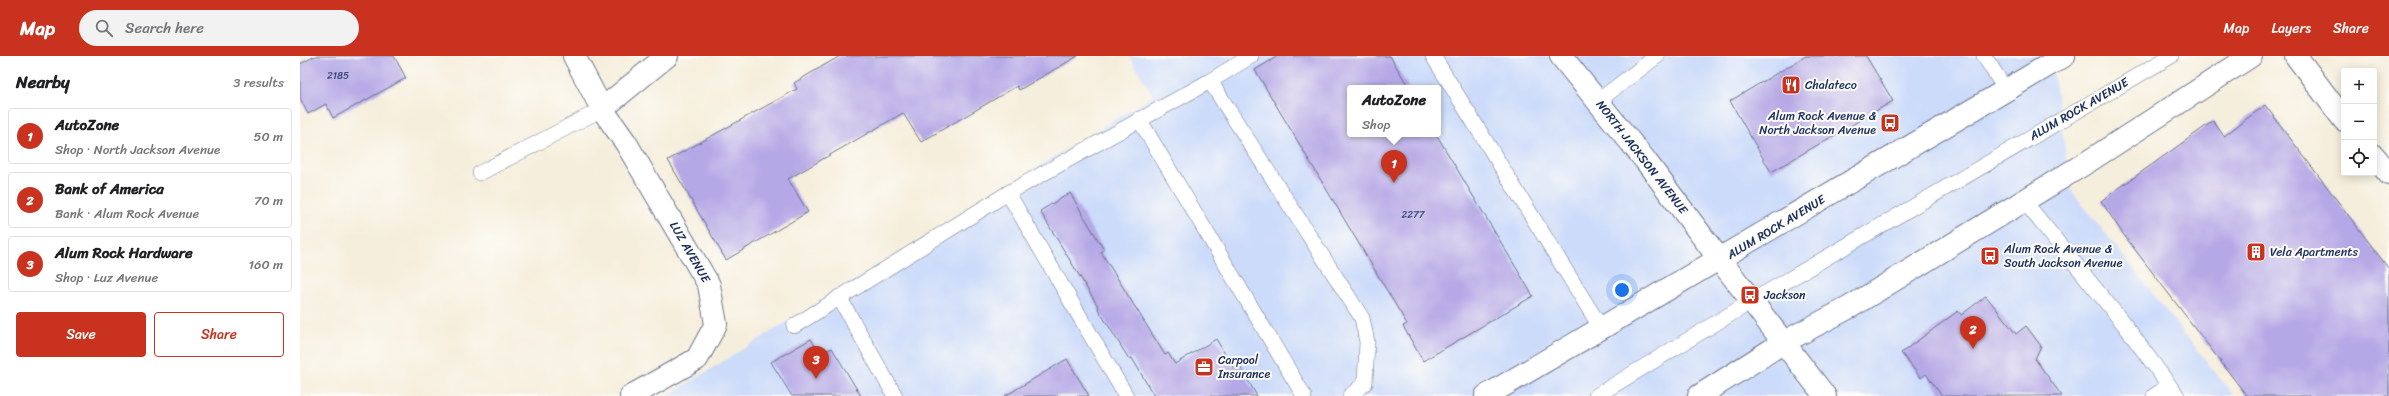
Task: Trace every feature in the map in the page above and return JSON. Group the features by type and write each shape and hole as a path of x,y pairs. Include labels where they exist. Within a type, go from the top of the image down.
{"main road":[{"name":"LUZ AVENUE","path":"574,56 602,108 626,143 709,285 716,324 697,359 631,396"},
{"path":"602,108 667,56"},
{"name":"NORTH JACKSON AVENUE","path":"1561,56 1705,236 1720,260 1825,396"},
{"name":"ALUM ROCK AVENUE","path":"1486,396 1720,260 2064,56"},
{"path":"1699,396 1784,342 1850,307 2024,201 2251,56"},
{"path":"2296,56 2341,116"},
{"path":"2377,160 2389,174"}],"lane":[{"path":"794,326 1008,193 1210,81 1251,56"},
{"path":"1433,56 1601,328"},
{"path":"1598,101 1657,56"},
{"path":"1984,56 2006,90"},
{"name":"ALUM ROCK AVENUE","path":"1596,396 1752,301 2171,56"},
{"path":"1210,81 1362,318 1367,342 1365,383 1350,396"},
{"path":"480,173 602,108"},
{"path":"1139,119 1304,396"},
{"path":"1008,193 1126,396"},
{"path":"2024,201 2124,324 2173,391 2154,396"},
{"path":"839,297 895,396"}],"shaded area":[{"path":"1129,56 2051,56 2071,190 2234,396 667,396 1153,96"}],"building":[{"path":"315,56 394,56 406,78 333,118 326,104 308,114 300,98 300,64"},
{"path":"840,56 1078,56 1019,90 1017,86 921,142 903,113 788,179 808,212 726,260 668,160 797,89 794,83"},
{"path":"1278,56 1390,56 1407,85 1347,85 1347,137 1438,137 1533,296 1423,361 1403,326 1407,324 1255,70"},
{"path":"1806,56 1866,56 1893,101 1771,172 1730,101"},
{"name":"Vela Apartments","path":"2265,105 2389,269 2389,396 2247,396 2123,234 2101,201 2213,121 2224,136"},
{"path":"1070,193 1104,250 1101,252 1165,355 1168,353 1175,364 1216,339 1234,369 1239,365 1257,396 1154,396 1132,358 1129,359 1098,309 1099,308 1040,211"},
{"path":"1986,296 2016,334 2026,326 2041,346 2035,359 2062,396 1942,396 1926,374 1921,378 1901,353 1958,311 1961,315"},
{"path":"811,339 820,354 832,348 861,396 792,396 771,362"},
{"path":"1067,359 1089,396 1005,396"}],"place":[{"name":"Chalateco","path":"1791,85"},
{"name":"Alum Rock Avenue & North Jackson Avenue","path":"1890,123"},
{"name":"AutoZone","path":"1394,183"},
{"name":"Vela Apartments","path":"2256,252"},
{"name":"Alum Rock Avenue & South Jackson Avenue","path":"1990,256"},
{"name":"Jackson","path":"1750,295"},
{"name":"Bank of America","path":"1973,349"},
{"name":"Carpool Insurance","path":"1204,367"},
{"name":"Alum Rock Hardware","path":"816,379"}]}
